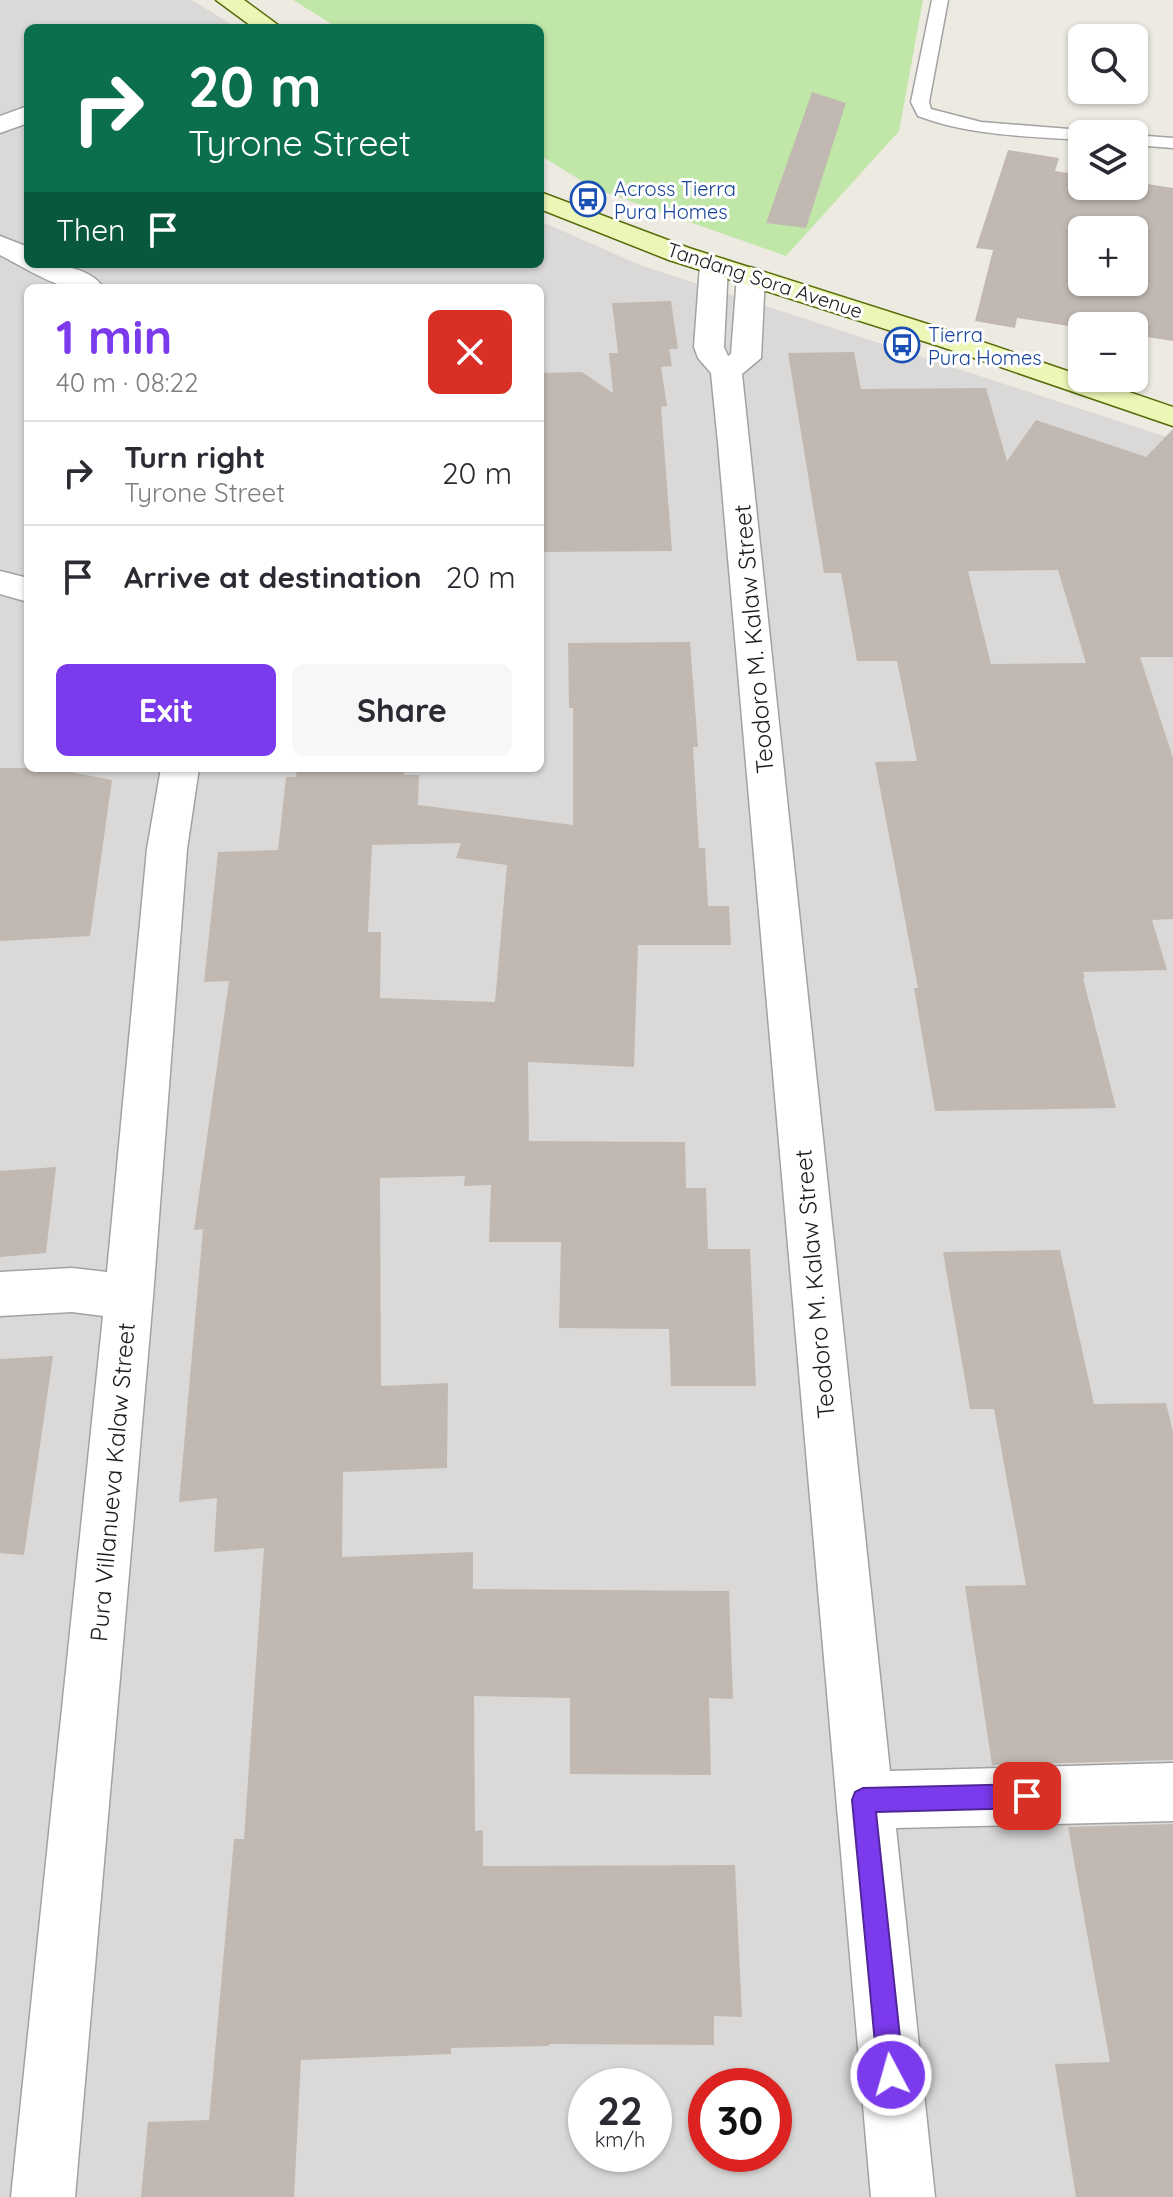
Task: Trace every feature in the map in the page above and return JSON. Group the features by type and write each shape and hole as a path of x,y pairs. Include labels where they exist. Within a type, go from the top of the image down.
{"main road":[{"path":"228,0 258,24"},
{"name":"Tandang Sora Avenue","path":"544,201 714,265 1173,417"}],"street":[{"path":"0,125 24,116"},
{"path":"0,244 24,256"},
{"name":"Teodoro M. Kalaw Street","path":"714,265 709,347 713,358 726,371 903,2197"},
{"path":"49,268 82,284"},
{"path":"726,371 746,358 751,276"},
{"path":"0,582 24,589"},
{"name":"Pura Villanueva Kalaw Street","path":"43,2197 129,1297 167,849 179,772"},
{"path":"0,1294 72,1290 129,1297"},
{"path":"863,1800 1173,1792"}],"lane":[{"path":"940,0 920,102 924,112 940,119 972,124 1068,134"},
{"path":"1148,141 1173,143"}],"shaded area":[{"name":"Tierra Pura Homes","path":"0,0 192,0 231,24 24,24 24,268 544,268 544,223 640,265 1173,439 1173,2197 0,2197"}],"green space":[{"path":"293,0 923,0 899,131 786,256 593,188 544,157 544,24 332,24"}],"building":[{"path":"812,92 846,103 806,228 766,223"},
{"path":"1008,150 1059,158 1055,171 1068,173 1068,200 1148,200 1148,184 1173,188 1173,341 1148,337 1148,312 1068,312 1068,326 1017,318 1015,328 975,321 993,250 976,248"},
{"path":"671,301 678,349 669,349 672,366 661,367 667,406 661,407 672,551 544,552 544,373 582,372 613,393 609,353 618,353 612,303"},
{"path":"854,352 861,389 986,388 1007,461 1036,420 1146,457 1173,429 1173,657 1140,657 1173,758 1173,919 1152,920 1167,970 1083,972 1116,1108 935,1111 914,988 918,988 875,762 917,761 897,661 857,661 841,573 824,573 788,353","holes":["1058,570 1086,663 991,664 968,571"]},
{"path":"690,642 698,747 693,747 699,848 705,848 708,906 729,906 731,945 638,945 634,1067 528,1062 529,1141 685,1142 686,1188 706,1188 708,1249 750,1249 756,1386 671,1386 669,1329 559,1328 561,1242 489,1242 491,1185 464,1186 465,1176 380,1178 381,1386 448,1383 447,1468 343,1472 342,1557 473,1552 473,1589 729,1591 733,1699 709,1698 711,1775 570,1774 570,1698 474,1696 475,1831 483,1830 483,1866 735,1865 742,2017 714,2016 714,2045 549,2044 451,2048 451,2054 301,2060 294,2197 141,2197 148,2122 209,2120 234,1839 244,1839 264,1548 214,1552 217,1498 179,1502 203,1229 194,1230 229,981 204,982 218,852 278,850 286,777 296,777 297,772 404,772 404,775 419,775 418,805 573,825 573,708 569,708 568,643","holes":["461,843 456,858 507,865 495,1002 380,998 381,932 368,932 372,845"]},
{"path":"0,768 24,768 24,772 71,772 112,780 90,936 0,941"},
{"path":"56,1167 46,1253 0,1257 0,1171"},
{"path":"1060,1250 1094,1404 1166,1403 1173,1432 1173,1760 992,1765 965,1586 1026,1585 994,1409 970,1409 943,1252"},
{"path":"53,1356 24,1555 0,1553 0,1359"},
{"path":"1173,1824 1173,2197 1076,2197 1055,2064 1110,2062 1068,1827"}],"place":[{"name":"Across Tierra Pura Homes","path":"588,199"},
{"name":"Tierra Pura Homes","path":"902,345"}],"route":[{"path":"891,2075 863,1800 1027,1796"}]}
